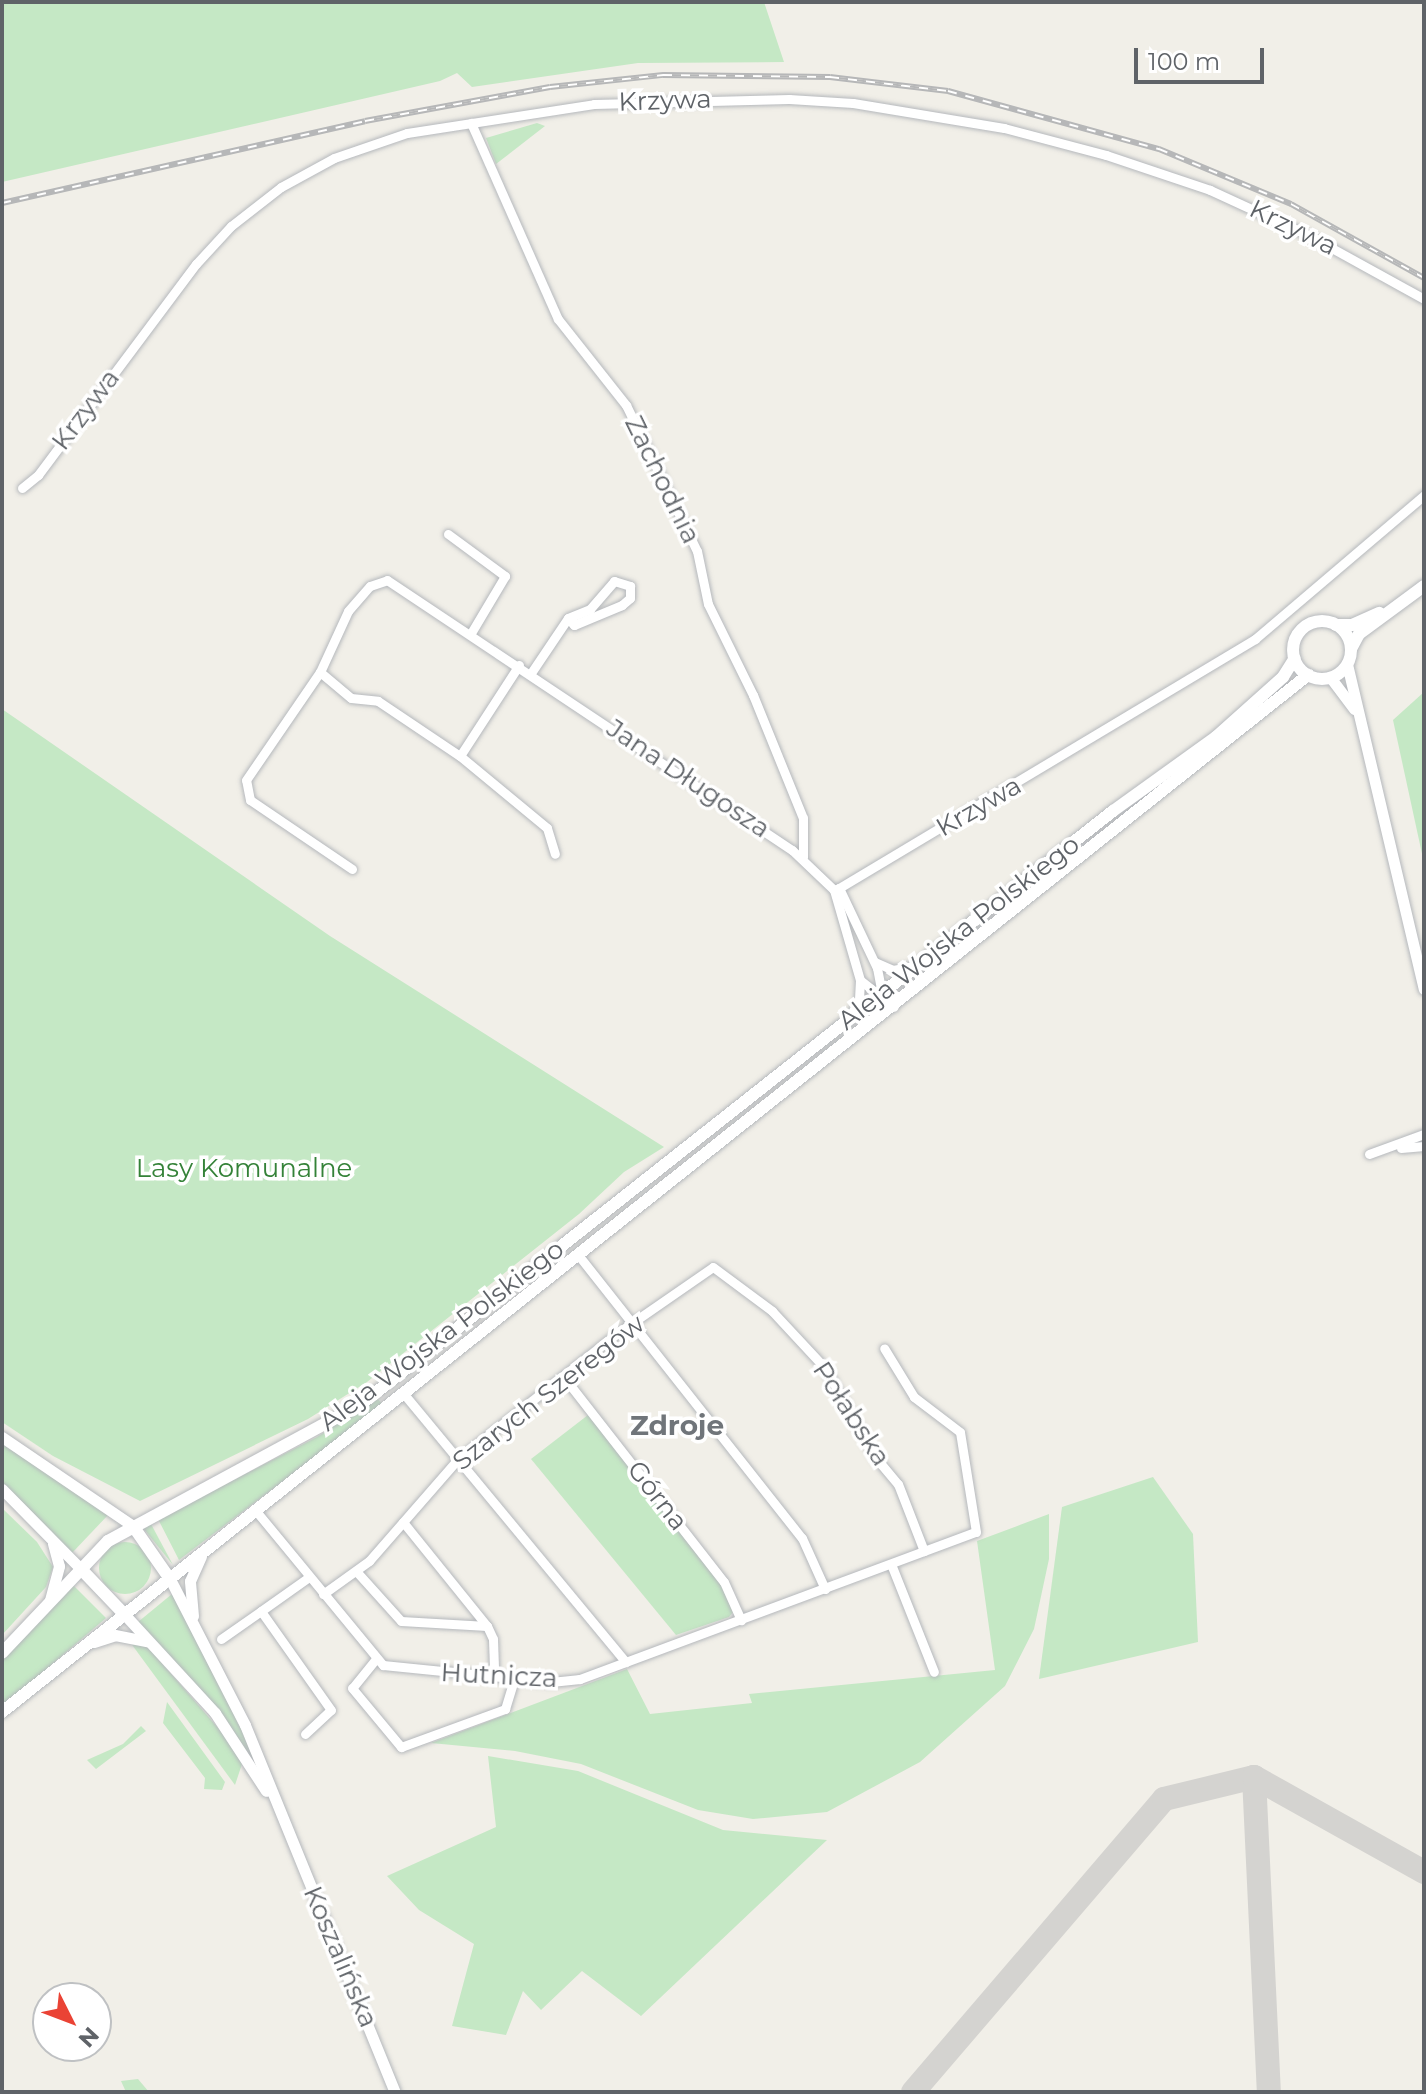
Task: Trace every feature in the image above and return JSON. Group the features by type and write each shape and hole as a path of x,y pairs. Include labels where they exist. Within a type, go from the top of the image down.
{"main road":[{"path":"1392,606 1359,634 1347,664 1330,677 1308,675 1295,658 1295,642 1304,628 1320,621 1352,625 1424,586"},
{"path":"1336,625 1351,649"},
{"name":"Aleja Wojska Polskiego","path":"81,1569 108,1541 133,1526 347,1414 991,907 1216,737 1283,677 1295,658"},
{"name":"Aleja Wojska Polskiego","path":"125,1615 1002,922 1308,675"},
{"path":"991,907 1002,922"},
{"path":"617,1202 628,1217"},
{"path":"133,1526 170,1579"},
{"path":"2,1653 81,1569 125,1615 2,1712"}],"street":[{"name":"Krzywa","path":"22,488 38,475 196,264 255,206 307,171 359,148 471,123 659,100 789,99 928,113 1076,146 1210,190 1310,236 1424,299"},
{"name":"Zachodnia","path":"471,123 558,319 626,405 697,551 708,604 753,695 803,818 803,857"},
{"name":"Krzywa","path":"837,889 1255,639 1424,495"},
{"path":"448,534 505,576 471,633"},
{"name":"Jana Długosza","path":"352,869 245,792 246,780 320,672 343,620 366,589 387,580 408,590 803,857 837,889"},
{"path":"531,673 568,618 590,609 614,581 630,586 631,596 622,605 574,625 568,618"},
{"path":"400,600 408,590"},
{"path":"1347,664 1424,989"},
{"path":"460,756 519,665"},
{"path":"320,672 351,698 378,701 460,756 547,828 555,854"},
{"path":"1330,677 1362,719"},
{"path":"837,889 875,962 882,993"},
{"path":"837,889 860,980 857,1006 846,1022"},
{"path":"875,962 893,970 920,963"},
{"path":"860,980 882,993 894,1007"},
{"path":"1369,1154 1424,1134"},
{"path":"1390,1148 1424,1146"},
{"path":"579,1256 802,1538 825,1589"},
{"name":"Szarych Szeregów","path":"323,1594 356,1571 458,1459 632,1324 713,1267"},
{"name":"Połabska","path":"713,1267 772,1311 825,1368 876,1458 898,1484 924,1551"},
{"name":"Hutnicza","path":"375,1660 401,1670 567,1681 976,1532 960,1432 946,1417 914,1397 884,1348"},
{"name":"Górna","path":"563,1376 724,1582 741,1620"},
{"path":"404,1394 626,1662"},
{"path":"2,1437 133,1526"},
{"path":"2,1489 81,1569"},
{"path":"256,1511 375,1660 352,1688 401,1747 505,1709 514,1679"},
{"path":"403,1522 487,1626 493,1639 494,1677"},
{"path":"49,1537 59,1566 49,1604"},
{"path":"195,1628 189,1591 204,1553"},
{"path":"891,1564 934,1672"},
{"path":"356,1571 401,1621 487,1626"},
{"path":"221,1639 309,1577"},
{"name":"Koszalińska","path":"170,1579 245,1725 395,2092"},
{"path":"261,1611 331,1710 305,1734"},
{"name":"Koszalińska","path":"125,1615 233,1738 284,1823"},
{"path":"86,1646 115,1635 152,1643"}],"green space":[{"path":"2,2 764,2 784,62 638,63 472,87 457,73 440,81 2,182"},
{"path":"537,123 545,126 496,164 486,138"},
{"path":"1424,692 1424,863 1393,720"},
{"name":"Lasy Komunalne","path":"2,709 330,936 664,1147 624,1172 579,1214 367,1382 308,1419 140,1501 53,1456 2,1422"},
{"path":"377,1398 383,1405 179,1560 158,1519 317,1437"},
{"path":"588,1415 723,1587 733,1612 729,1617 676,1635 531,1459"},
{"path":"2,1442 109,1514 72,1553 2,1482"},
{"path":"1153,1477 1193,1534 1198,1642 1039,1679 1062,1507"},
{"path":"2,1508 37,1542 53,1567 46,1587 2,1635"},
{"path":"1049,1514 1049,1559 1034,1629 1005,1686 920,1762 827,1812 753,1819 698,1810 581,1764 515,1751 431,1743 627,1669 650,1714 752,1703 749,1694 995,1670 977,1541"},
{"path":"151,1524 173,1565 144,1529"},
{"path":"125,1542 144,1549 151,1568 144,1587 125,1594 106,1587 99,1568 106,1549"},
{"path":"73,1585 106,1618 2,1707 2,1661"},
{"path":"172,1594 238,1719 262,1776 208,1698 138,1622"},
{"path":"127,1638 147,1646 225,1736 242,1764 235,1785"},
{"path":"167,1702 225,1782 222,1790 204,1789 205,1778 163,1723"},
{"path":"141,1726 146,1731 96,1769 87,1760 123,1744"},
{"path":"488,1756 578,1771 723,1830 827,1840 641,2016 582,1971 541,2010 523,1991 506,2035 452,2026 474,1944 419,1910 387,1876 496,1827"},
{"path":"138,2079 149,2092 126,2092 121,2081"}],"taxiway":[{"path":"1254,1777 1269,2092"},
{"path":"913,2092 1164,1799 1254,1777 1424,1872"}],"railway":[{"path":"2,203 365,121 550,87 663,75 830,77 948,91 1159,149 1291,204 1424,278"}],"district":[{"name":"Zdroje","path":"677,1425"}]}
